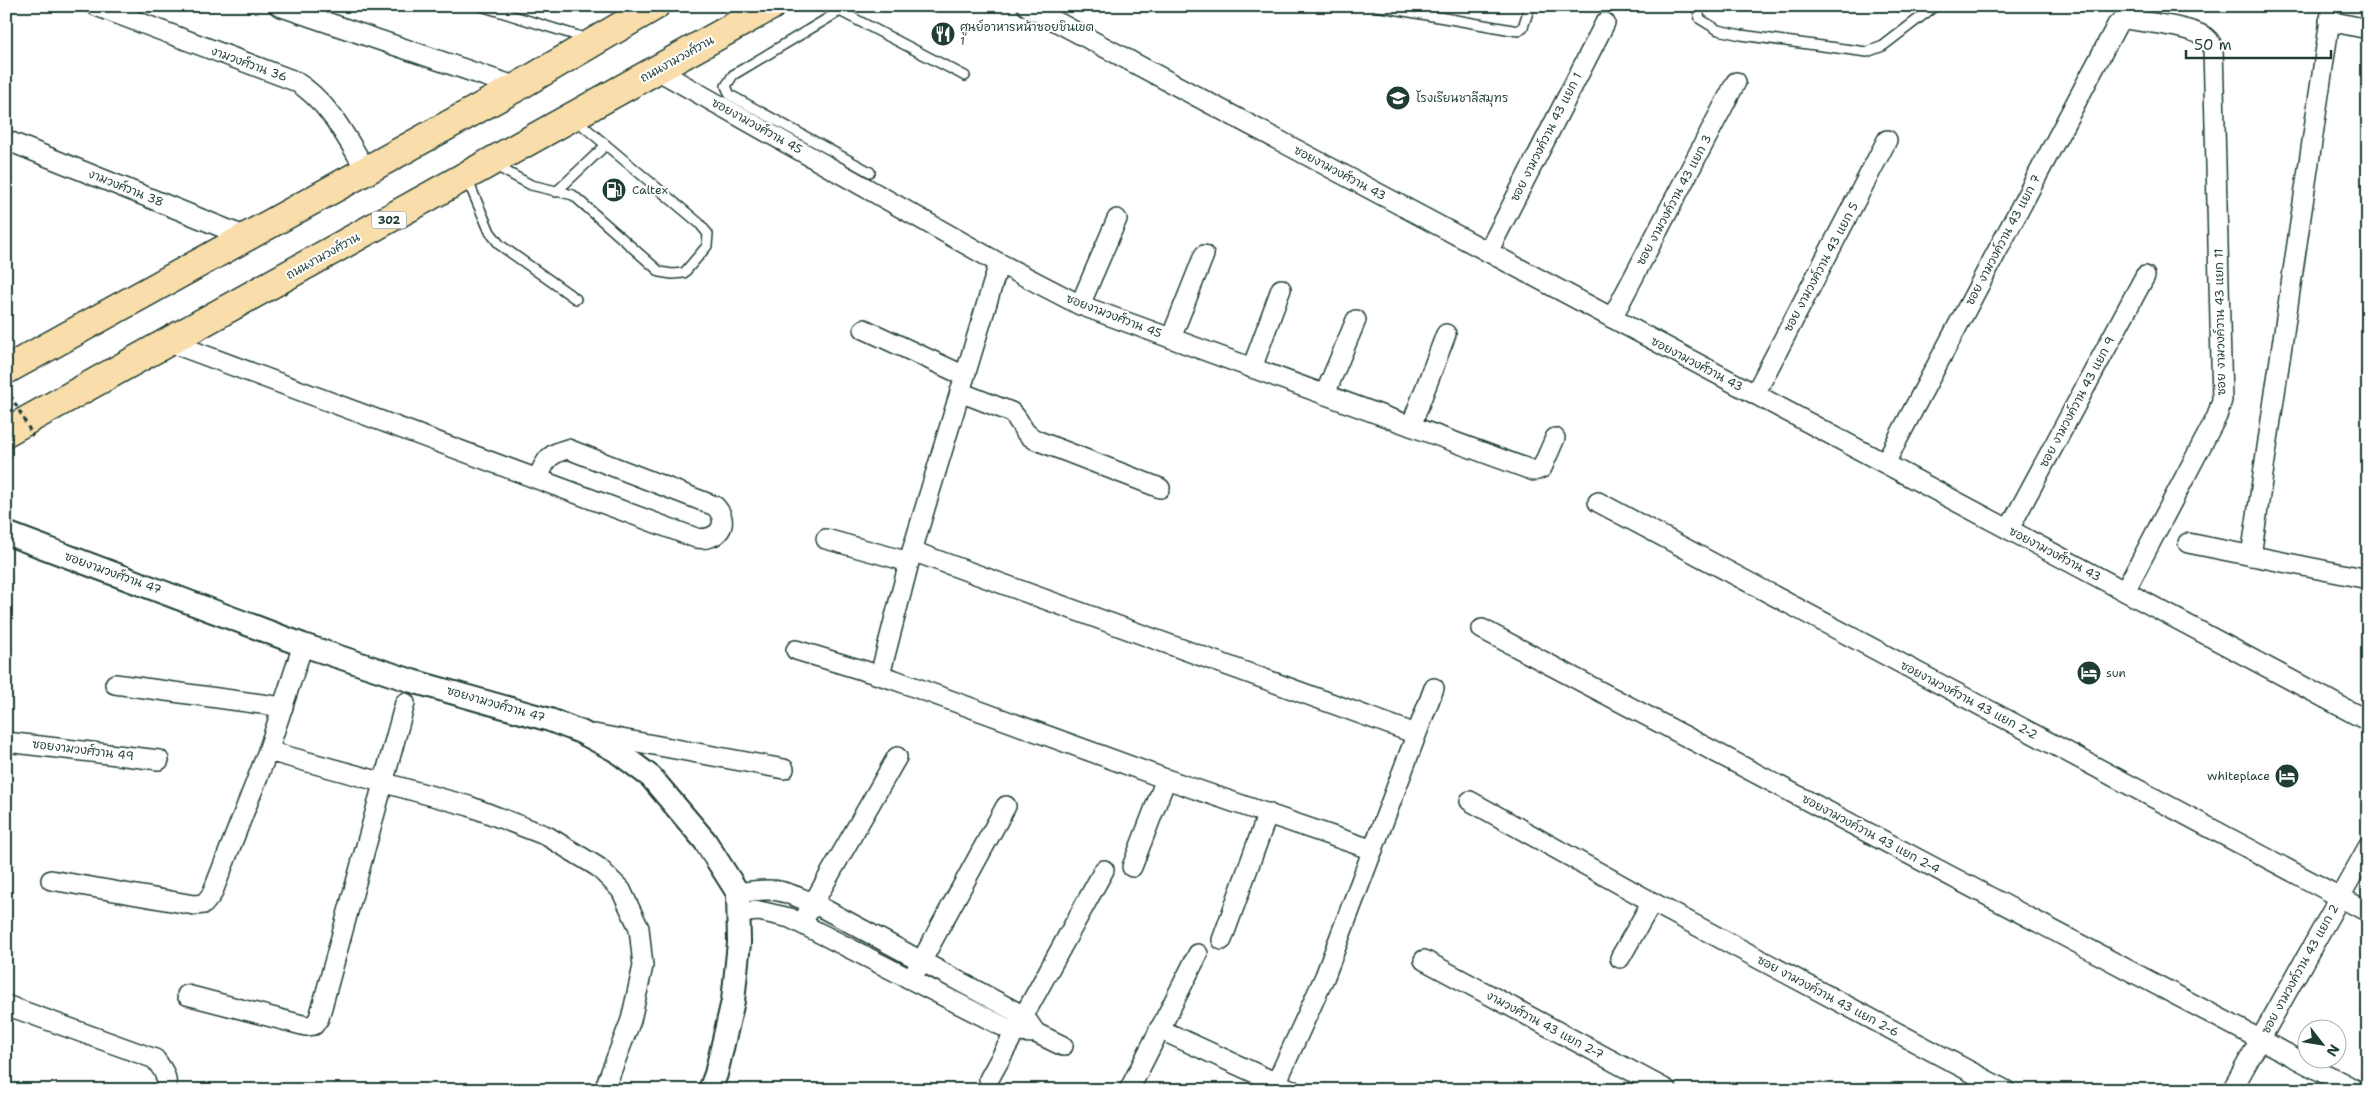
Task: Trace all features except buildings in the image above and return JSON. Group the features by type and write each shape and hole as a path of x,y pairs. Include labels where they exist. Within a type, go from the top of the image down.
{"main road":[{"path":"6,370 517,87 655,6"},
{"name":"ถนนงามวงศ์วาน","path":"6,432 771,6"}],"street":[{"name":"งามวงศ์วาน 36","path":"96,6 304,86 325,104 366,170"},
{"path":"279,6 517,87"},
{"name":"ซอยงามวงศ์วาน 43","path":"1027,6 2368,721"},
{"path":"2251,556 2331,14 2368,29"},
{"name":"ซอย งามวงค์วาน 43 แยก 7","path":"1885,464 2114,28 2124,19 2161,25 2202,35"},
{"name":"ซอย งามวงค์วาน 43 แยก 1","path":"1488,252 1605,23"},
{"name":"ซอย งามวงค์วาน 43 แยก 11","path":"2125,591 2218,416 2222,400 2213,47 2210,41 2202,35"},
{"name":"ซอยงามวงศ์วาน 45","path":"657,70 999,262 1080,305 1534,471 1542,468 1555,438"},
{"name":"ซอย งามวงค์วาน 43 แยก 3","path":"1612,318 1736,82"},
{"name":"งามวงศ์วาน 38","path":"6,140 246,237"},
{"name":"ซอย งามวงค์วาน 43 แยก 5","path":"1754,394 1887,140"},
{"path":"1080,305 1117,220"},
{"path":"1171,338 1204,255"},
{"path":"880,675 911,556 999,262"},
{"name":"ซอย งามวงค์วาน 43 แยก 9","path":"2008,529 2145,276"},
{"path":"1252,368 1281,289"},
{"path":"1325,394 1356,320"},
{"path":"864,329 1011,412 1016,416 1025,434 1036,440 1160,488"},
{"path":"1411,426 1446,334"},
{"path":"169,342 537,479 696,538 706,540 714,536 721,529 723,521 721,512 715,506 568,449 554,452 546,460 537,479"},
{"name":"ซอยงามวงศ์วาน 43 แยก 2-2","path":"1598,502 2368,912"},
{"name":"ซอยงามวงศ์วาน 47","path":"6,533 303,645 412,681 550,720 582,732 615,750 651,777 704,841 738,903"},
{"path":"826,539 911,556 1416,734"},
{"path":"2188,543 2368,579"},
{"name":"ซอยงามวงค์วาน 43 แยก 2-4","path":"1482,629 2261,1038 2356,1090"},
{"path":"51,880 194,905 204,904 212,894 268,751 303,645"},
{"path":"796,650 880,675 1166,779 1373,850"},
{"path":"115,684 283,707"},
{"path":"1159,1029 1281,1087 1434,688"},
{"path":"187,995 306,1026 314,1024 319,1018 405,703"},
{"path":"582,732 784,769"},
{"name":"ซอยงามวงศ์วาน 49","path":"6,742 159,760"},
{"path":"268,751 469,806 547,836 598,867 621,890 640,928 643,966 631,1020 604,1090"},
{"path":"802,924 812,903 898,757"},
{"path":"1132,867 1166,779"},
{"name":"ซอย งามวงค์วาน 43 แยก 2-6","path":"1470,801 1652,902 2005,1090"},
{"path":"912,980 1006,806"},
{"path":"1222,940 1268,813"},
{"name":"ซอย งามวงค์วาน 43 แยก 2","path":"2232,1090 2368,847"},
{"path":"990,1079 1104,870"},
{"path":"738,903 769,888 788,892 922,960 1024,1016 1036,1033"},
{"path":"1620,958 1652,902"},
{"path":"738,903 759,911 775,913 802,924 1014,1032 1036,1033 1063,1046"},
{"path":"710,1090 716,1074 733,1001 739,942 738,903"},
{"path":"1129,1090 1198,954"},
{"name":"งามวงศ์วาน 43 แยก 2-7","path":"1424,960 1667,1090"},
{"path":"6,1005 155,1058 164,1071 167,1086 165,1090"}],"lane":[{"path":"480,6 595,42"},
{"path":"830,6 965,76"},
{"path":"1376,6 1518,31 1523,27 1530,6"},
{"path":"1697,6 1700,19 1718,30 1741,35 1867,52 1883,46 1934,6"},
{"path":"840,11 733,75 726,86 730,95 870,172"},
{"path":"490,163 530,185 573,195 660,272 684,273 707,246 708,234 699,223 573,117"},
{"path":"556,192 606,146"},
{"path":"466,177 490,232 500,246 576,299"}],"path":[{"path":"6,387 33,436"}],"place":[{"name":"ศูนย์อาหารหน้าซอยชินเขต 1","path":"943,34"},
{"name":"โรงเรียนชาลีสมุทร","path":"1398,98"},
{"name":"Caltex","path":"614,190"},
{"name":"sun","path":"2089,673"},
{"name":"whiteplace","path":"2287,776"}]}
